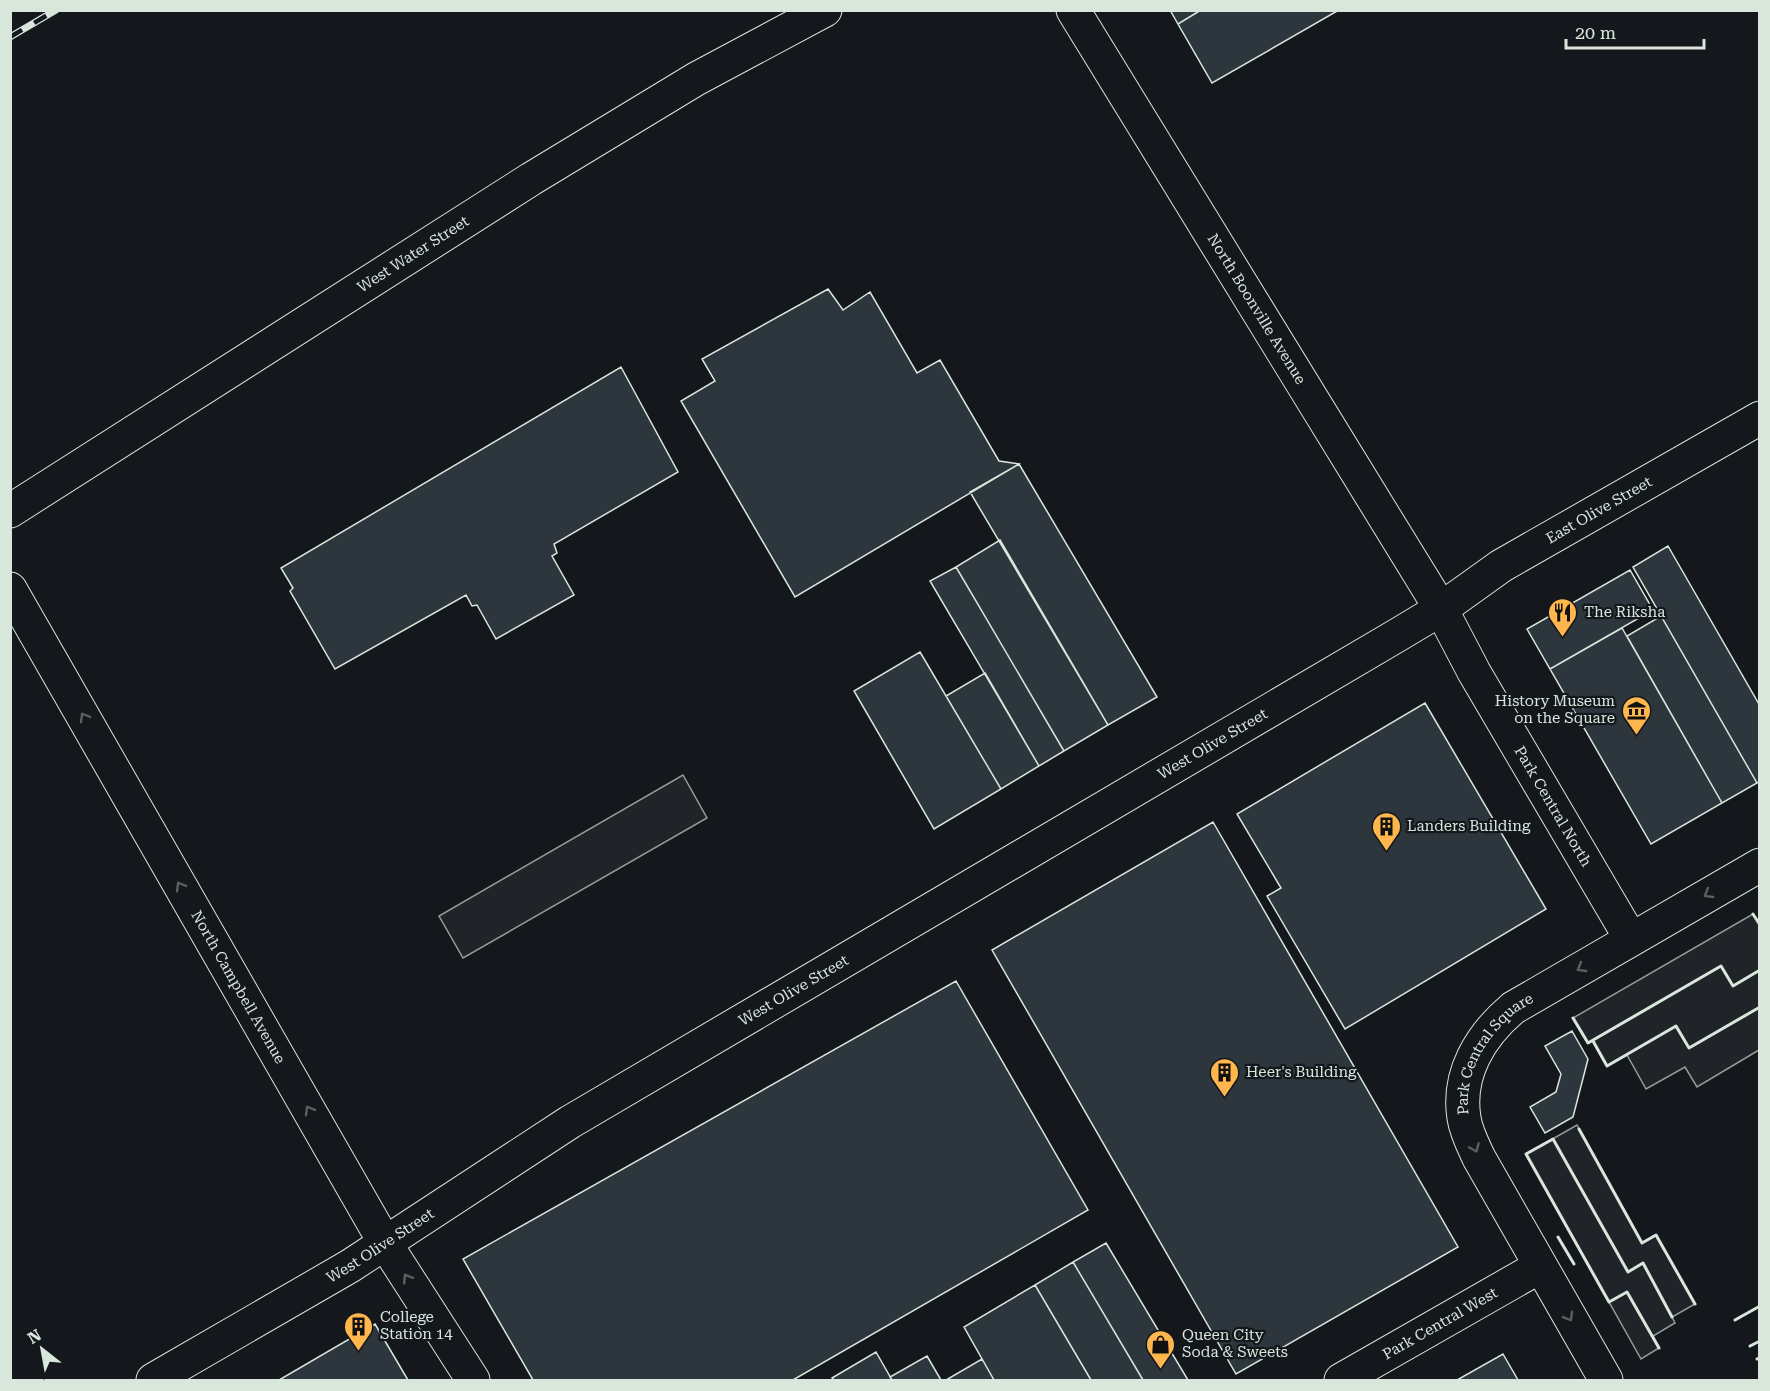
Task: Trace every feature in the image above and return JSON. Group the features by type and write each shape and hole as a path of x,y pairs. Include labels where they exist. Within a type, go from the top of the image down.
{"street":[{"name":"West Water Street","path":"10,511 541,173 696,79 825,10"},
{"name":"North Boonville Avenue","path":"1073,10 1441,609"},
{"name":"East Olive Street","path":"1441,609 1501,566 1760,418"},
{"name":"North Campbell Avenue","path":"10,589 385,1242 473,1380"},
{"name":"Park Central North","path":"1441,609 1474,672 1631,939"},
{"name":"West Olive Street","path":"153,1380 350,1266 570,1122 1441,609"},
{"name":"Park Central Square","path":"1605,1380 1479,1158 1464,1119 1463,1086 1475,1052 1498,1020 1513,1008 1760,865"},
{"name":"Park Central West","path":"1341,1380 1539,1267"}],"shaded area":[{"path":"683,775 707,818 463,958 439,916"},
{"path":"1753,914 1760,925 1759,1050 1697,1087 1685,1067 1646,1089 1627,1055 1607,1066 1593,1041 1588,1043 1573,1018"},
{"path":"1577,1125 1642,1243 1656,1235 1695,1304 1672,1317 1675,1323 1653,1336 1659,1348 1641,1359 1526,1154"}],"building":[{"path":"1170,10 1201,10 1178,24"},
{"path":"1201,10 1339,10 1212,83 1178,24"},
{"path":"828,289 843,310 870,292 917,373 940,360 999,461 1019,464 795,597 681,401 715,381 702,359"},
{"path":"621,367 678,472 554,544 557,553 552,556 574,595 496,639 477,605 472,606 466,595 335,669 290,591 293,588 281,568"},
{"path":"1019,464 1157,697 1108,725 970,492"},
{"path":"1000,540 1108,725 1064,751 956,567"},
{"path":"1668,546 1760,706 1760,781 1757,783 1633,567"},
{"path":"956,567 1064,751 1039,766 930,581"},
{"path":"1630,570 1653,610 1550,669 1527,629"},
{"path":"1661,616 1757,783 1722,803 1627,636"},
{"name":"History Museum on the Square","path":"1622,628 1722,803 1651,844 1550,669"},
{"path":"920,652 1001,789 934,829 854,691"},
{"path":"985,673 1039,766 1001,789 946,696"},
{"name":"Landers Building","path":"1425,703 1546,909 1345,1029 1267,896 1281,888 1237,814"},
{"name":"Heer's Building","path":"1213,822 1458,1247 1236,1374 992,950"},
{"path":"956,981 1088,1210 793,1380 533,1380 463,1259"},
{"path":"1572,1031 1588,1059 1573,1117 1545,1133 1530,1107 1556,1092 1561,1074 1545,1046"},
{"path":"1106,1243 1188,1380 1143,1380 1073,1262"},
{"path":"1073,1262 1143,1380 1091,1380 1035,1285"},
{"path":"1035,1285 1091,1380 994,1380 964,1327"},
{"name":"College Station 14","path":"375,1324 408,1380 279,1380"},
{"path":"876,1352 892,1380 834,1380 832,1378"},
{"path":"1503,1354 1518,1380 1457,1380"},
{"path":"927,1356 941,1380 892,1380 890,1377"},
{"path":"982,1359 994,1380 946,1380"}],"railway":[{"path":"10,37 56,10"}],"wall":[{"path":"1753,914 1760,925"},
{"path":"1573,1018 1588,1043 1721,966 1733,986 1760,970"},
{"path":"1593,1041 1607,1066 1676,1026 1689,1048 1760,1007"},
{"path":"1579,1129 1642,1243 1656,1235 1695,1304"},
{"path":"1659,1348 1627,1292 1609,1302 1526,1154 1553,1139 1628,1272 1643,1263 1672,1317"},
{"path":"1558,1237 1574,1264"},
{"path":"1735,1320 1760,1306"},
{"path":"1750,1346 1760,1341"}],"place":[{"name":"The Riksha","path":"1563,638"},
{"name":"History Museum on the Square","path":"1636,736"},
{"name":"Landers Building","path":"1386,852"},
{"name":"Heer's Building","path":"1225,1098"},
{"name":"College Station 14","path":"359,1352"},
{"name":"Queen City Soda & Sweets","path":"1161,1370"}]}
